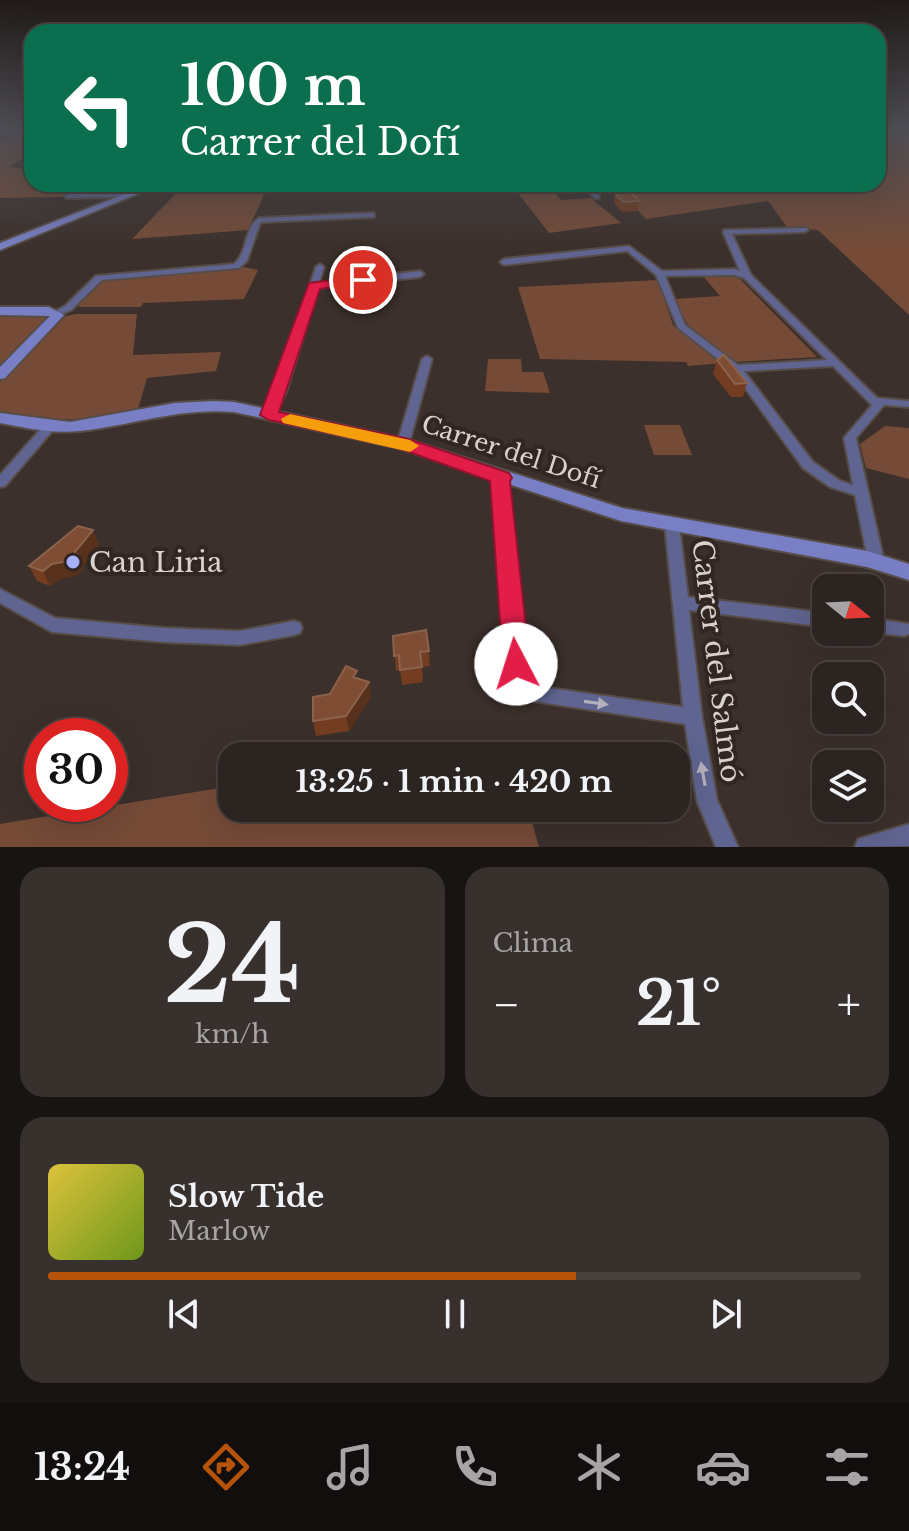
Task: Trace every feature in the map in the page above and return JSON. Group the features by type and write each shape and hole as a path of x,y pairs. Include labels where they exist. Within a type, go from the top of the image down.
{"street":[{"path":"78,192 67,196 128,195"},
{"path":"0,247 136,192"},
{"path":"592,192 597,197"},
{"path":"0,311 57,313 68,308 99,278 236,266 243,261 257,222 371,215"},
{"path":"804,230 727,232 747,276 878,405 850,438 876,561"},
{"path":"504,262 629,248 660,274 681,326 736,368 808,465 835,484 861,492"},
{"path":"269,415 320,267"},
{"path":"660,274 735,272 747,276"},
{"path":"314,286 420,274"},
{"path":"0,375 56,319 57,313"},
{"path":"403,444 427,359"},
{"path":"736,368 834,363"},
{"path":"874,401 909,404"},
{"name":"Carrer del Dofí","path":"0,418 50,426 92,424 143,412 221,405 403,444 611,512 876,561 909,572"},
{"path":"0,483 50,426"},
{"path":"502,478 519,692 693,717"},
{"name":"Carrer del Salmó","path":"672,525 693,717 707,801 727,847"},
{"path":"0,595 52,625 240,638 294,628"},
{"path":"681,603 812,618"},
{"path":"884,627 904,629"},
{"path":"866,847 909,835"}],"shaded area":[{"path":"0,170 24,170 24,192 74,192 60,197 0,198"},
{"path":"886,170 909,170 909,315 818,230 787,227 768,201 646,219 621,192 886,192"},
{"path":"177,192 265,192 248,230 132,239"},
{"path":"517,192 554,192 561,200 591,198 621,223 549,233"},
{"path":"243,267 258,270 244,299 143,303 141,307 80,307 78,304 101,280"},
{"path":"735,274 817,357 734,362 687,324 674,299 720,296 702,275"},
{"path":"658,280 673,325 723,363 688,366 686,362 540,359 518,287"},
{"path":"0,314 51,316 0,369"},
{"path":"137,314 133,355 221,352 216,371 147,378 138,409 118,413 69,419 0,413 0,382 66,316"},
{"path":"488,359 521,359 522,372 543,372 550,393 485,391"},
{"path":"644,425 680,425 692,455 654,455"},
{"path":"885,426 909,428 909,479 866,468 860,444"},
{"path":"218,788 218,822 532,822 539,847 0,847 0,824 24,820 128,822 128,803"}],"building":[{"path":"630,192 639,201 623,202 615,193"},
{"path":"724,355 747,383 735,384 717,360"},
{"path":"78,526 93,530 74,553 77,554 43,571 29,566"},
{"path":"426,630 429,651 420,652 422,667 400,670 399,655 394,656 393,636"},
{"path":"346,666 357,671 353,677 369,682 346,716 313,721 313,697 330,694"}],"slow traffic":[{"path":"290,419 410,446"}],"place":[{"name":"Can Liria","path":"73,562"}],"route":[{"path":"363,280 314,286 280,392 269,415 403,444 502,478 516,664"}]}
